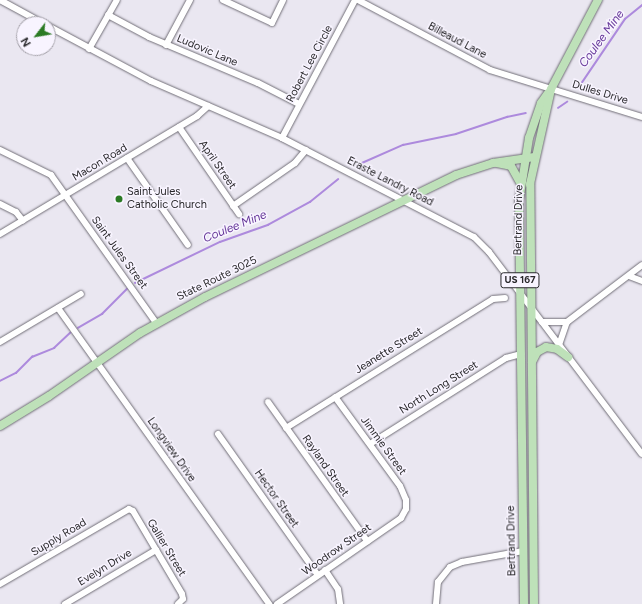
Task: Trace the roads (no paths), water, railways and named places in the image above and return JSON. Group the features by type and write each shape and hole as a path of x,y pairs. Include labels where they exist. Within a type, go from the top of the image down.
{"main road":[{"name":"Bertrand Drive","path":"524,604 520,294 521,182 524,157 541,103 551,89 598,0"},
{"name":"Bertrand Drive","path":"534,604 529,200 535,157 551,89"},
{"name":"State Route 3025","path":"0,426 156,323 456,176 492,163 524,157 535,157"},
{"path":"492,163 511,166 521,182"},
{"path":"531,364 537,352 546,347 558,349 568,357"}],"street":[{"path":"1,0 30,16"},
{"path":"89,49 117,0"},
{"path":"166,45 190,0"},
{"path":"223,0 272,23 283,0"},
{"name":"Robert Lee Circle","path":"282,138 355,0"},
{"name":"Billeaud Lane","path":"358,0 481,66 551,89"},
{"name":"Ludovic Lane","path":"108,16 166,45 258,83 299,104"},
{"name":"Eraste Landry Road","path":"56,30 151,82 282,138 405,200 474,237 489,252 642,454"},
{"name":"Dulles Drive","path":"551,89 642,117"},
{"name":"Macon Road","path":"0,234 179,127 208,106"},
{"name":"April Street","path":"179,127 239,214"},
{"name":"Saint Jules Street","path":"0,150 48,173 156,323"},
{"path":"233,206 295,163 306,150"},
{"path":"127,158 188,245"},
{"path":"0,204 16,212 22,221"},
{"path":"542,322 567,322 630,276 642,265"},
{"path":"630,276 642,281"},
{"path":"0,342 81,294"},
{"name":"Jeanette Street","path":"286,428 493,299 505,298"},
{"name":"Longview Drive","path":"58,308 269,604"},
{"path":"560,345 567,322"},
{"name":"North Long Street","path":"370,444 506,358 521,354"},
{"name":"Jimmie Street","path":"335,397 400,486 406,500 406,509"},
{"name":"Rayland Street","path":"268,402 367,541"},
{"name":"Hector Street","path":"218,434 318,575"},
{"path":"523,477 532,479"},
{"name":"Gallier Street","path":"129,509 133,511 183,599 178,604"},
{"name":"Supply Road","path":"0,584 129,509"},
{"name":"Woodrow Street","path":"277,604 401,518 406,509"},
{"name":"Evelyn Drive","path":"65,604 156,550"},
{"path":"436,604 438,582 450,567 462,562 523,551"},
{"path":"325,570 338,589 340,604"}],"waterway":[{"name":"Coulee Mine","path":"579,87 625,19 642,5"},
{"name":"Coulee Mine","path":"558,108 567,102"},
{"name":"Coulee Mine","path":"362,163 403,145 456,134 507,117 526,113"},
{"name":"Coulee Mine","path":"135,283 220,242 268,225 310,202 338,179"},
{"name":"Coulee Mine","path":"78,328 102,314 127,289"},
{"name":"Coulee Mine","path":"0,381 16,373 32,357 54,348 70,333"}],"place":[{"name":"Saint Jules Catholic Church","path":"119,199"}]}
